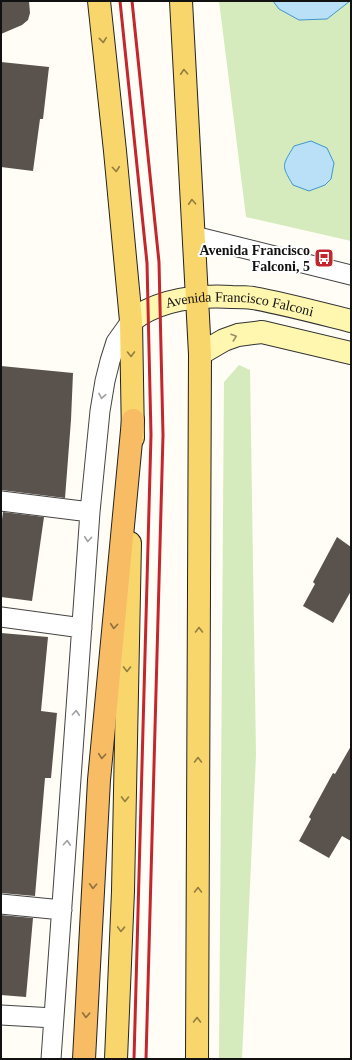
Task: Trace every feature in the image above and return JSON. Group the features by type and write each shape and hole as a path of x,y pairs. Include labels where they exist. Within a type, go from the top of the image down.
{"highway":[{"path":"84,1059 99,780 133,420"}],"main road":[{"path":"99,1 131,321 133,420 123,891 116,1059"},
{"path":"180,1 200,354 197,1059"},
{"name":"Avenida Francisco Falconi","path":"131,321 140,314 155,307 175,301 196,297 225,296 252,298 351,321"},
{"name":"Avenida Francisco Falconi","path":"200,354 224,340 238,335 262,332 351,353"}],"street":[{"path":"194,236 351,275"},
{"path":"51,1059 90,512 100,411 105,381 116,342 131,321"},
{"path":"1,501 90,512"},
{"path":"1,617 82,628"},
{"path":"1,904 62,910"},
{"path":"1,1015 54,1018"}],"green space":[{"path":"219,1 351,1 351,241 246,217"},
{"path":"239,365 250,370 256,755 242,1059 219,1059 224,382"}],"water":[{"path":"273,1 350,1 327,19 299,20 279,9"},
{"path":"311,141 327,148 334,163 331,179 325,185 309,191 293,185 284,166 294,146"}],"building":[{"path":"1,1 29,1 30,13 28,20 22,25 1,34"},
{"path":"1,62 49,67 43,119 40,119 33,171 1,167"},
{"path":"1,366 73,373 65,498 1,490"},
{"path":"3,512 44,517 32,601 1,597 1,527"},
{"path":"337,537 351,547 351,591 333,623 303,606 315,584 313,582"},
{"path":"1,633 48,637 41,711 57,713 51,778 45,778 35,896 1,893"},
{"path":"351,746 351,841 342,836 329,858 299,841 311,819 309,817 333,773 335,774"},
{"path":"1,915 33,918 26,997 1,995"}],"railway":[{"path":"120,1 147,263 151,435 134,1059"},
{"path":"132,1 159,262 163,435 146,1059"}],"place":[{"name":"Avenida Francisco Falconi, 5","path":"324,258"}]}
